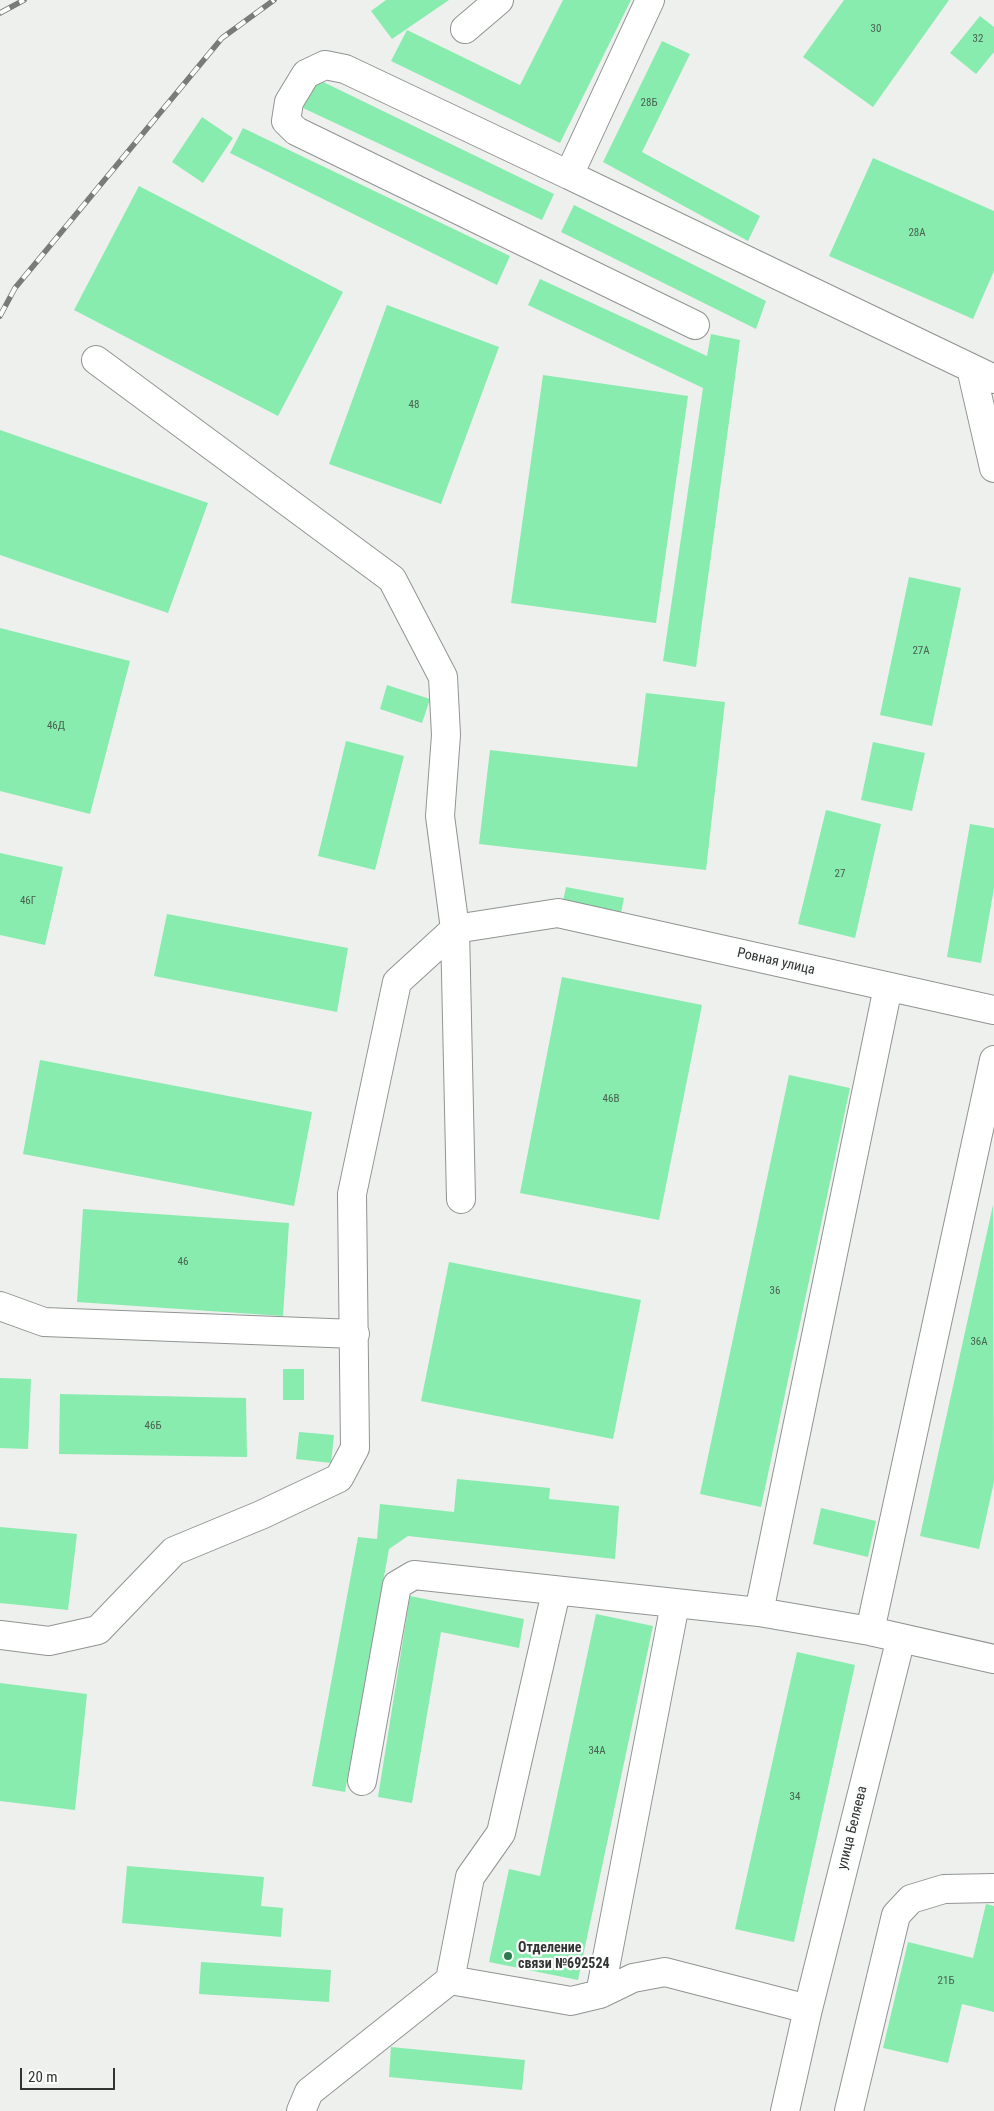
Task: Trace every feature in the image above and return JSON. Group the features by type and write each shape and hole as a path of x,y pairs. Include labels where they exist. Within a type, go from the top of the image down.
{"street":[{"path":"465,29 499,0"},
{"path":"569,175 650,0"},
{"path":"695,325 296,131 286,121 289,102 306,74 325,65 345,69 983,373 994,468"},
{"path":"96,360 392,579 443,677 446,735 440,816 455,929 461,1199"},
{"name":"Ровная улица","path":"455,929 558,913 994,1010"},
{"path":"0,1635 49,1641 98,1630 174,1551 261,1515 339,1478 355,1448 352,1194 397,982 455,929"},
{"path":"759,1612 888,987"},
{"path":"870,1631 994,1060"},
{"path":"0,1306 44,1322 354,1334"},
{"path":"362,1781 397,1585 414,1575 556,1592 759,1612 870,1631 994,1659"},
{"path":"301,2111 309,2092 450,1980 470,1877 501,1833 556,1592"},
{"path":"600,1994 676,1604"},
{"name":"улица Беляева","path":"785,2111 808,2009 901,1638"},
{"path":"849,2111 896,1915 911,1900 944,1889 994,1888"},
{"path":"450,1980 570,2001 600,1994 633,1978 665,1972 808,2009"}],"building":[{"path":"386,0 449,0 392,39 371,11"},
{"path":"563,0 631,0 560,143 391,61 407,30 520,85"},
{"path":"844,0 949,0 873,107 803,57"},
{"path":"980,16 994,27 994,52 976,74 950,53"},
{"path":"662,41 690,54 642,152 760,216 748,241 603,162"},
{"path":"317,79 554,194 542,220 303,108"},
{"path":"202,117 233,138 203,183 172,162"},
{"path":"243,128 510,256 497,285 230,153"},
{"path":"873,158 994,211 994,271 973,319 829,256"},
{"path":"139,186 343,292 278,416 74,310"},
{"path":"574,205 766,301 756,329 561,232"},
{"path":"540,279 707,356 711,334 740,340 696,667 663,661 703,388 528,305"},
{"path":"387,305 499,347 441,504 329,464"},
{"path":"543,375 688,396 656,623 511,603"},
{"path":"0,430 208,503 168,613 0,555"},
{"path":"909,577 961,588 932,726 880,715"},
{"path":"0,628 130,661 90,814 0,791"},
{"path":"387,685 430,699 422,723 380,709"},
{"path":"646,693 725,702 706,870 479,844 490,750 637,767"},
{"path":"346,741 404,756 375,870 318,856"},
{"path":"873,742 925,753 912,811 861,800"},
{"path":"826,810 881,824 855,938 798,924"},
{"path":"970,824 994,828 994,888 981,963 947,957"},
{"path":"0,853 63,867 45,945 0,935"},
{"path":"566,887 624,898 621,913 563,901"},
{"path":"167,914 348,948 337,1012 154,976"},
{"path":"562,977 702,1005 659,1220 520,1193"},
{"path":"40,1060 312,1112 294,1206 23,1154"},
{"path":"789,1075 850,1088 761,1507 700,1494"},
{"path":"993,1205 994,1482 979,1549 920,1536"},
{"path":"83,1209 289,1223 283,1316 77,1302"},
{"path":"449,1262 641,1300 613,1439 421,1401"},
{"path":"283,1369 304,1369 304,1400 283,1400"},
{"path":"0,1378 31,1379 28,1449 0,1448"},
{"path":"60,1394 246,1398 247,1457 59,1454"},
{"path":"299,1432 334,1435 331,1463 296,1459"},
{"path":"457,1479 550,1488 549,1499 619,1506 615,1559 408,1536 389,1549 345,1792 312,1786 358,1537 377,1539 380,1504 454,1512"},
{"path":"821,1508 876,1521 868,1557 813,1544"},
{"path":"0,1527 77,1534 68,1610 0,1603"},
{"path":"410,1596 524,1619 519,1648 441,1632 412,1803 378,1797"},
{"path":"596,1614 653,1626 578,1980 489,1962 509,1869 540,1876"},
{"path":"797,1652 855,1665 794,1942 735,1929"},
{"path":"0,1683 87,1694 75,1810 0,1801"},
{"path":"127,1866 264,1877 261,1906 283,1908 281,1937 122,1923"},
{"path":"986,1904 994,1906 994,2012 962,2004 948,2063 883,2048 908,1942 973,1958"},
{"path":"201,1962 331,1970 329,2002 199,1994"},
{"path":"391,2047 525,2060 522,2090 389,2077"}],"railway":[{"path":"0,13 24,0"},
{"path":"0,316 15,288 222,38 274,0"}],"place":[{"name":"Отделение связи №692524","path":"508,1956"}]}
